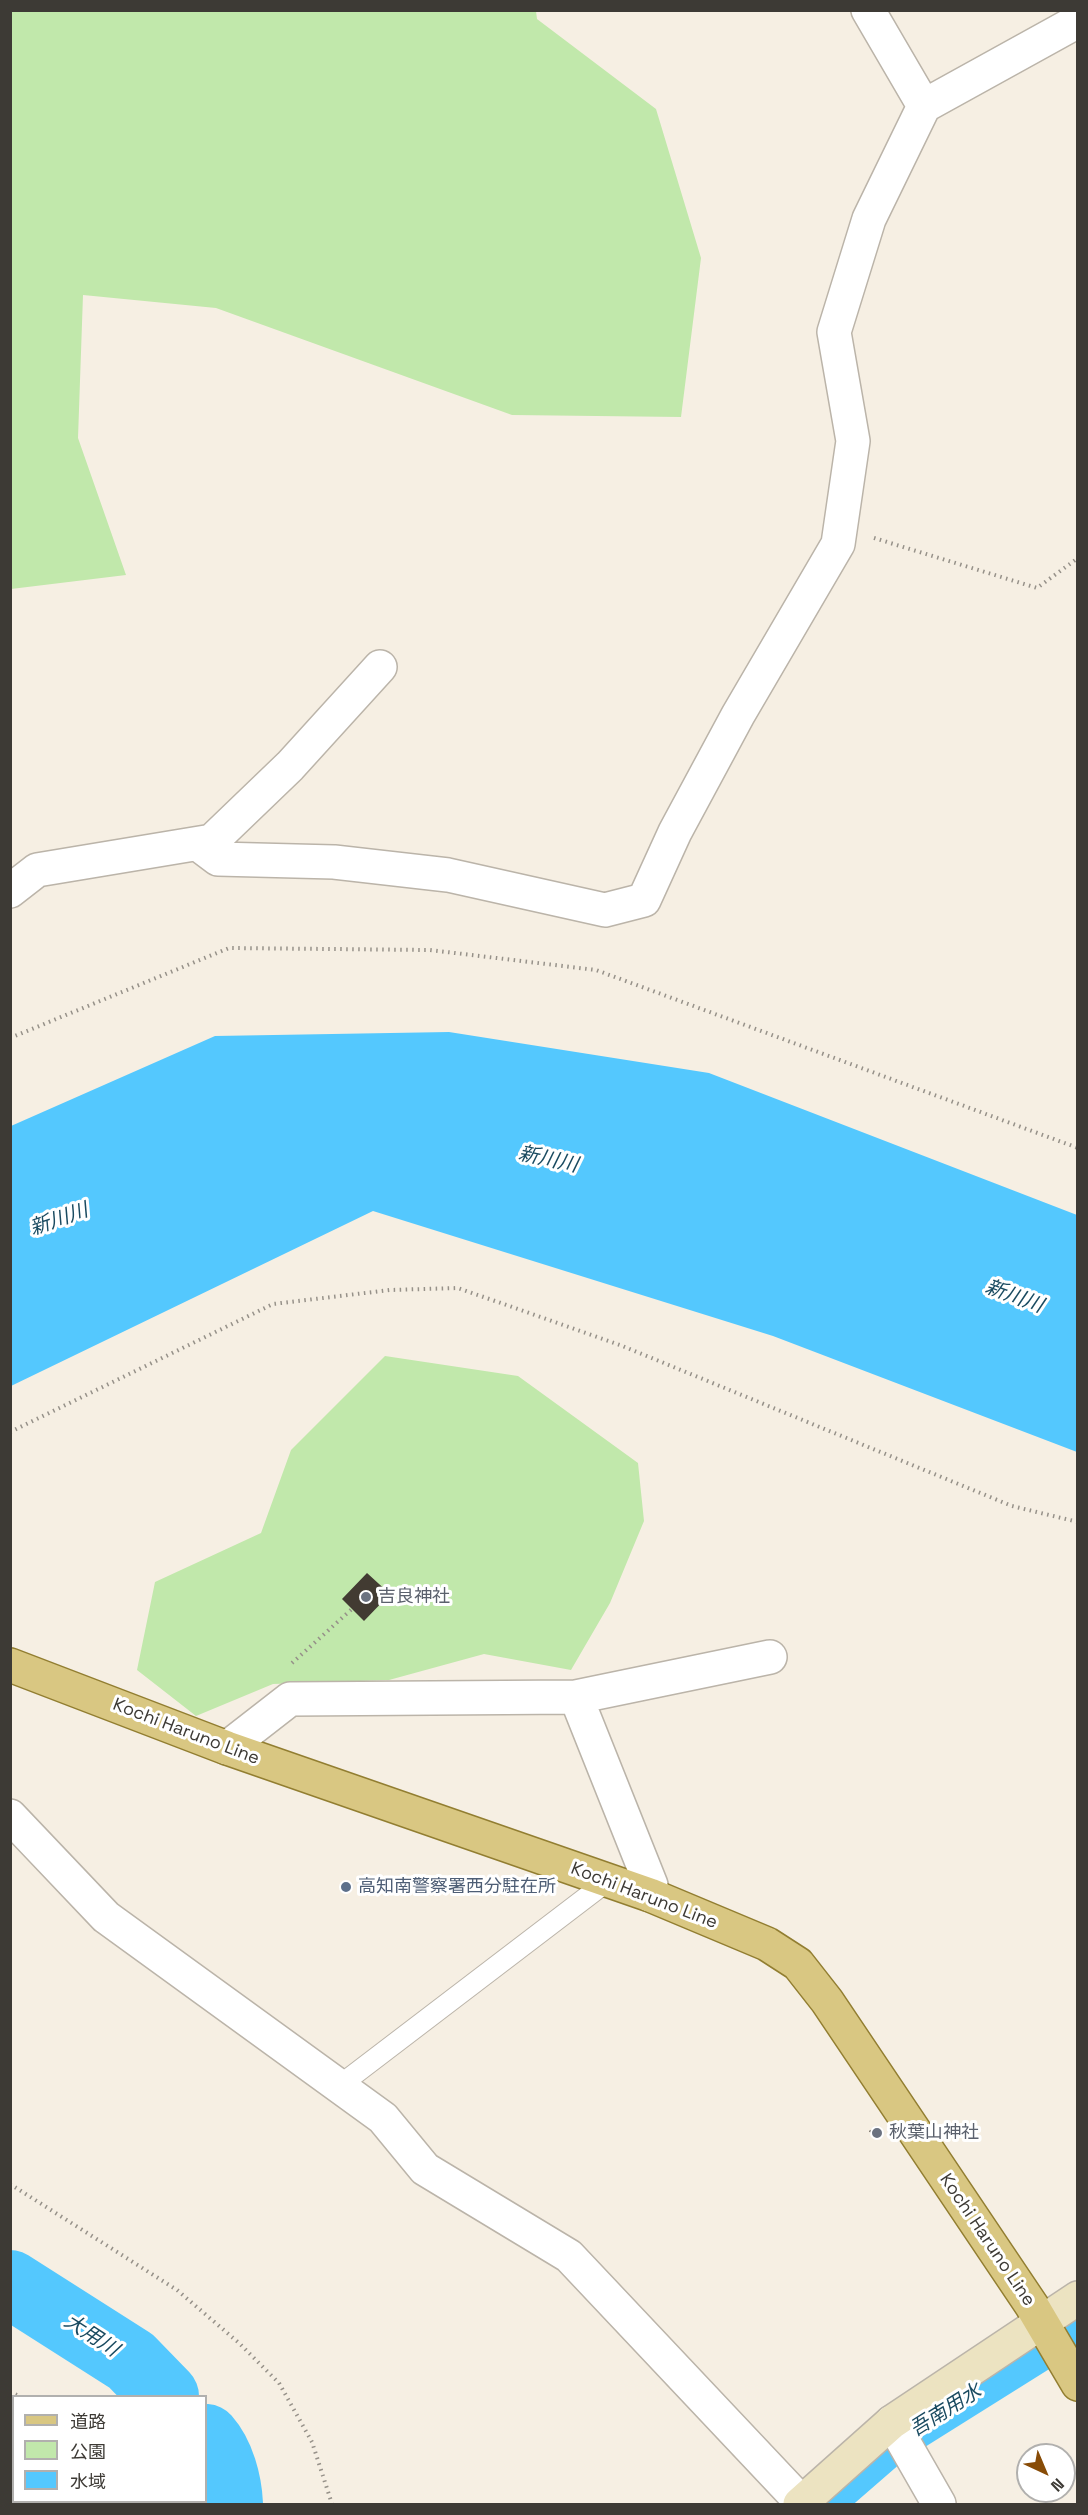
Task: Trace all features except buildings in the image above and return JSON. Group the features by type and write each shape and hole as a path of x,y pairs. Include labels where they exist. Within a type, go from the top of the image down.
{"main road":[{"name":"Kochi Haruno Line","path":"10,1665 227,1748 650,1895 767,1944 798,1964 827,2001 1048,2336 1077,2384"},
{"path":"801,2504 899,2432 1048,2336 1077,2298"}],"street":[{"path":"868,10 924,106"},
{"path":"198,844 218,858 334,862 448,875 605,910 644,900 675,832 738,714 838,544 853,441 834,332 869,219 924,106 1077,21"},
{"path":"10,891 37,870 212,841 282,774 380,667"},
{"path":"227,1748 291,1699 576,1697 770,1657"},
{"path":"576,1697 651,1885 650,1895"},
{"path":"10,1816 106,1917 383,2118 425,2169 570,2256 801,2504"},
{"path":"899,2432 939,2505"}],"lane":[{"path":"339,2086 609,1881"}],"path":[{"path":"840,528 1037,588 1077,558"},
{"path":"10,1038 230,948 430,950 596,970 1077,1148"},
{"path":"10,1432 273,1304 390,1290 458,1288 620,1345 1012,1506 1077,1522"},
{"path":"10,2184 177,2290 271,2375 279,2383 312,2442 332,2505"}],"green space":[{"path":"10,11 536,11 537,19 656,109 701,258 681,417 512,415 216,308 83,295 78,438 126,575 11,589"},
{"path":"385,1356 518,1376 638,1463 644,1521 610,1603 571,1670 484,1654 389,1680 273,1684 196,1716 137,1670 155,1582 261,1533 291,1450"}],"water":[{"name":"新川川","path":"449,1032 709,1073 1077,1215 1077,1452 773,1336 373,1211 11,1386 11,1126 215,1036"}],"waterway":[{"name":"大用川","path":"10,2284 131,2361 164,2395"},
{"name":"吾南用水","path":"824,2504 893,2444 1078,2328"},
{"name":"大用川","path":"207,2439 216,2452 223,2469 229,2504"}],"place":[{"name":"吉良神社","path":"366,1597"},
{"name":"高知南警察署西分駐在所","path":"346,1887"},
{"name":"秋葉山神社","path":"877,2133"}]}
